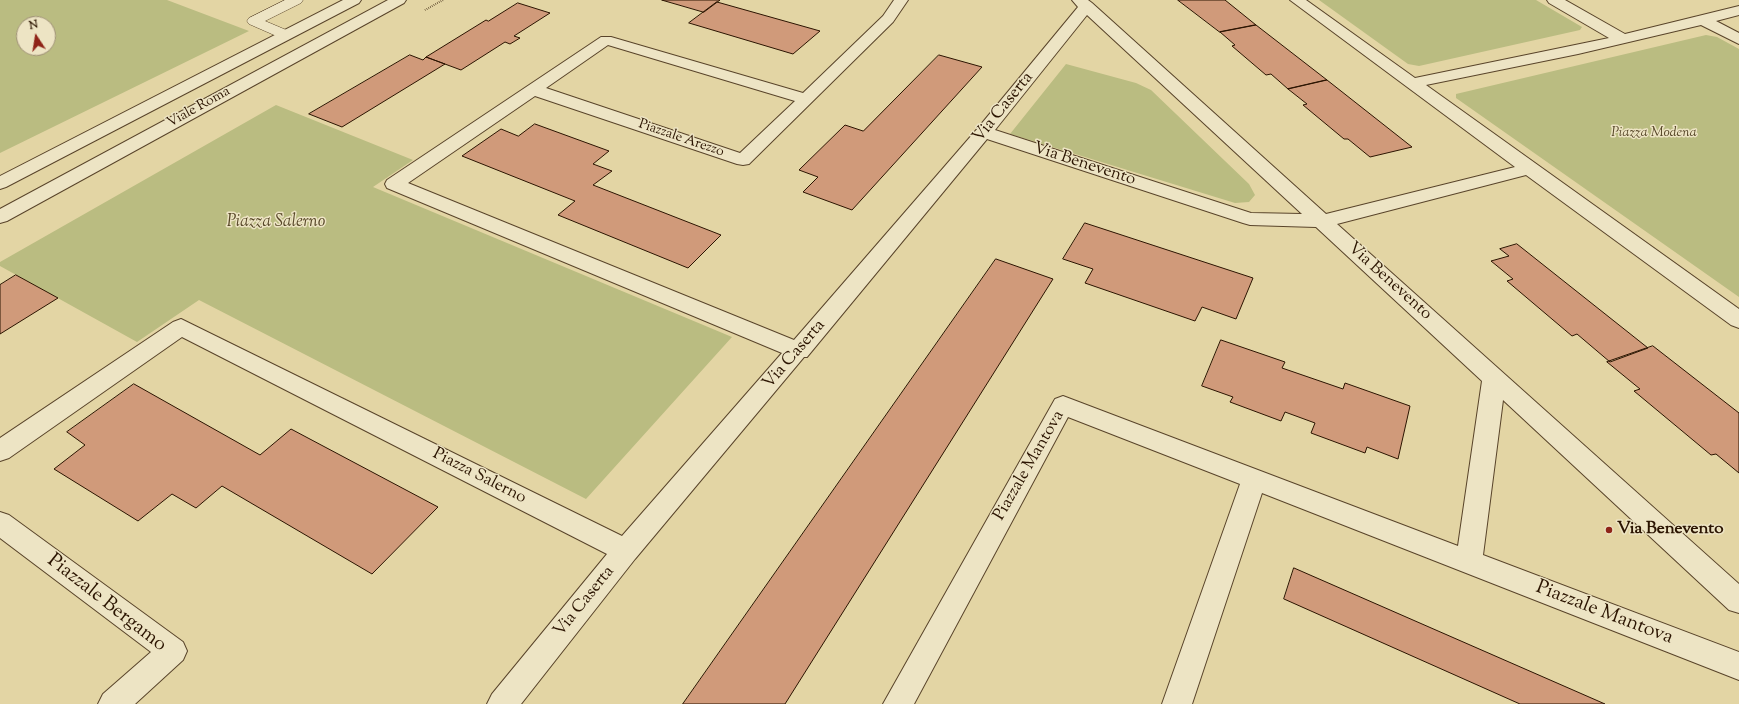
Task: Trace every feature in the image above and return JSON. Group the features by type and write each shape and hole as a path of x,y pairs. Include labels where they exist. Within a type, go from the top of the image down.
{"street":[{"name":"Viale Roma","path":"4,179 354,0"},
{"name":"Viale Roma","path":"0,217 399,0"},
{"name":"Piazzale Arezzo","path":"534,90 743,160 888,18 901,0"},
{"path":"1297,0 1414,83 1739,320"},
{"path":"1554,0 1622,39"},
{"name":"Via Caserta","path":"502,704 626,551 984,132 1083,3"},
{"name":"Via Benevento","path":"1083,3 1739,601"},
{"path":"1414,83 1622,39 1739,10"},
{"path":"1703,20 1739,39"},
{"path":"799,350 394,184 606,40 807,99"},
{"name":"Via Benevento","path":"984,132 1250,219 1324,222"},
{"path":"1324,222 1530,168"},
{"name":"Piazza Salerno","path":"0,451 181,327 626,551"},
{"path":"1469,562 1494,378"},
{"name":"Piazzale Mantova","path":"898,704 1063,405 1739,666"},
{"path":"1177,704 1254,479"},
{"name":"Piazzale Bergamo","path":"0,523 172,651 113,704"}],"lane":[{"path":"286,35 254,21 296,0"}],"green space":[{"path":"0,0 167,0 249,31 0,153"},
{"path":"1319,0 1536,0 1582,27 1580,30 1419,66 1408,64"},
{"name":"Piazza Modena","path":"1706,35 1717,37 1739,49 1739,297 1456,98 1456,94"},
{"path":"1066,64 1136,83 1151,90 1249,184 1255,195 1249,202 1235,203 1010,134"},
{"name":"Piazza Salerno","path":"276,105 413,160 373,187 732,337 586,499 199,300 137,342 0,266 0,262"}],"building":[{"path":"662,0 720,0 704,12"},
{"path":"1178,0 1225,0 1256,25 1220,32"},
{"path":"717,2 820,31 793,54 689,23"},
{"path":"518,3 550,13 514,36 520,38 510,44 505,42 461,70 426,57 486,20 488,21"},
{"path":"1256,25 1327,80 1288,89 1271,74 1266,75 1232,46 1235,45 1220,32"},
{"path":"410,55 423,60 426,57 445,64 342,127 309,114"},
{"path":"939,55 982,67 852,210 803,192 818,177 799,170 845,125 863,131"},
{"path":"1327,80 1412,147 1370,157 1348,139 1344,139 1303,105 1307,104 1288,89"},
{"path":"535,124 609,151 593,164 612,171 593,185 721,235 688,268 558,215 575,201 462,156 501,129 518,136"},
{"path":"1085,223 1253,278 1236,319 1202,307 1195,321 1085,283 1093,269 1063,259"},
{"path":"1517,244 1648,348 1610,362 1577,334 1572,336 1507,281 1513,279 1491,261 1509,256 1500,249"},
{"path":"996,259 1053,279 785,704 683,704"},
{"path":"16,275 58,298 0,334 0,285"},
{"path":"1221,340 1285,362 1282,368 1343,389 1345,383 1410,406 1398,459 1367,447 1365,453 1311,433 1315,423 1285,412 1281,421 1230,402 1233,397 1202,386"},
{"path":"1653,346 1739,413 1739,473 1716,454 1711,455 1634,391 1640,389 1607,362"},
{"path":"134,384 260,455 291,429 438,507 372,574 222,486 196,508 172,494 138,521 54,469 85,445 67,432"},
{"path":"1294,568 1605,704 1520,704 1284,599"}],"place":[{"name":"Via Benevento","path":"1609,530"}]}
